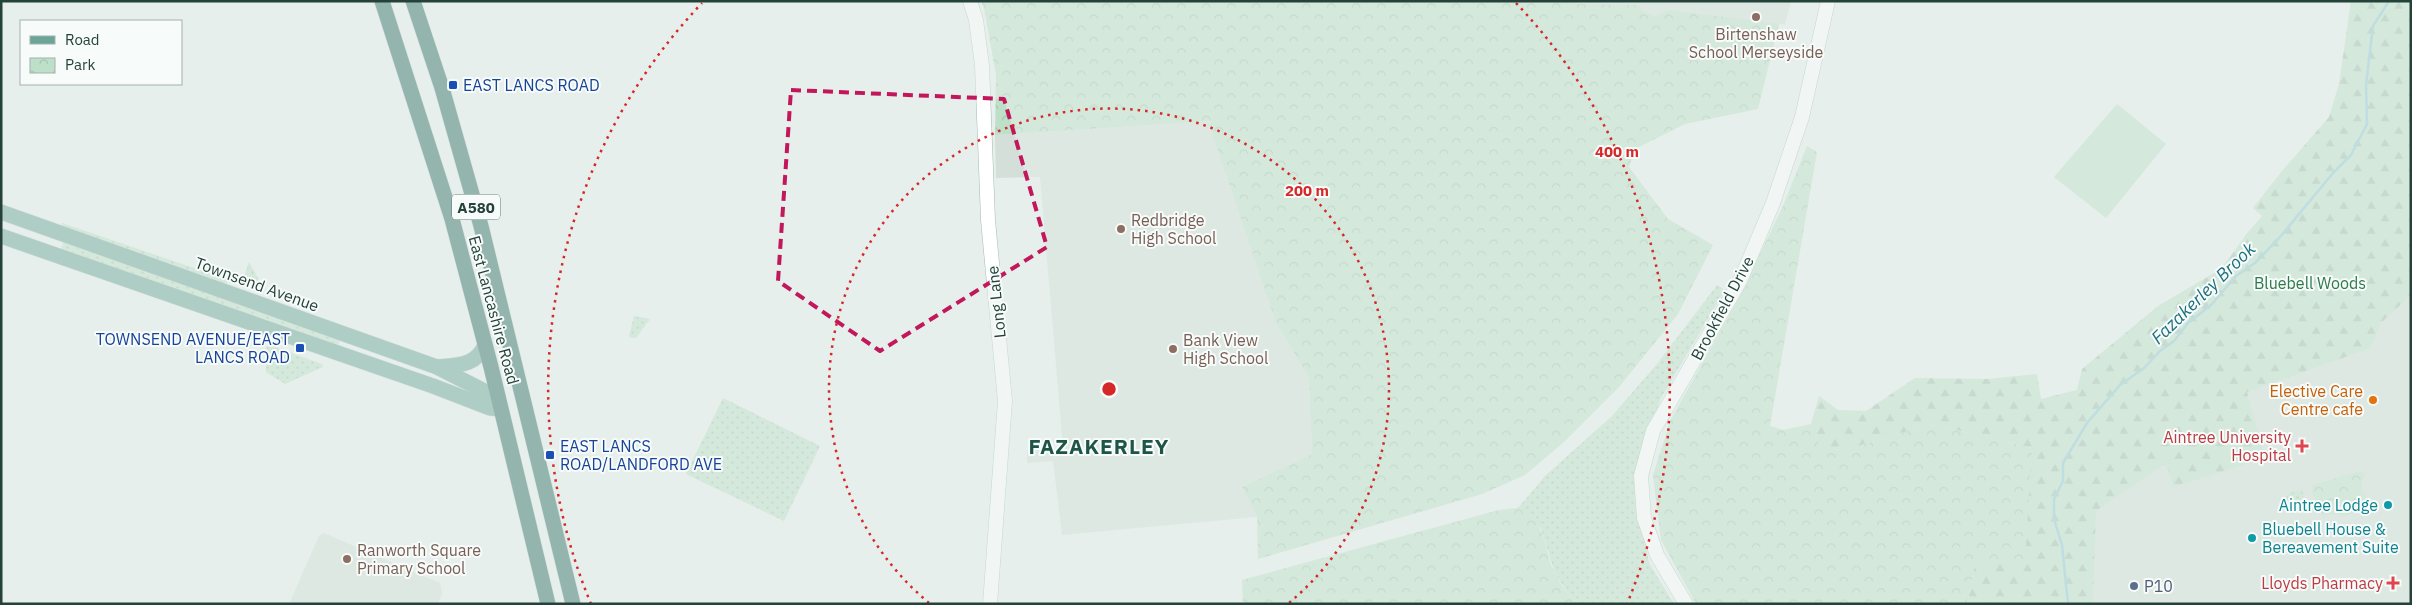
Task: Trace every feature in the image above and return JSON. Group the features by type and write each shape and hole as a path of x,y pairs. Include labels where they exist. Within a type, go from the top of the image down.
{"highway":[{"name":"East Lancashire Road","path":"382,1 452,219 485,345 503,403 548,604"},
{"name":"East Lancashire Road","path":"413,1 442,88 481,226 573,604"},
{"path":"518,380 503,403 528,416"}],"main road":[{"name":"Townsend Avenue","path":"1,212 437,367 503,403"},
{"path":"1,236 434,386 490,408 503,403"},
{"path":"437,367 468,363 475,360 485,345"}],"street":[{"name":"Long Lane","path":"970,1 976,20 982,65 988,220 1005,401 990,604"},
{"name":"Brookfield Drive","path":"1686,604 1657,554 1644,518 1641,476 1653,431 1740,281 1773,203 1802,118 1828,1"}],"highlighted area":[{"path":"791,90 1004,99 1047,247 880,351 778,281"}],"shaded area":[{"name":"Birtenshaw School Merseyside","path":"1573,1 1791,1 1785,25 1671,10 1654,16 1644,12 1573,4"},
{"name":"Bank View High School","path":"1212,121 1209,125 1275,320 1309,378 1312,454 1242,487 1257,517 1062,535 1053,461 1027,463 1027,451 1063,448 1040,177 996,178 995,135"},
{"name":"Aintree University Hospital","path":"2411,295 2411,604 2093,604 2096,511 2220,428 2229,398 2371,348 2381,323"},
{"name":"Ranworth Square Primary School","path":"324,533 440,583 442,593 438,604 289,604 319,536"}],"green space":[{"path":"981,1 1573,1 1574,4 1639,5 1644,12 1654,16 1671,10 1779,24 1758,109 1685,124 1635,149 1629,167 1668,219 1713,245 1678,314 1619,387 1565,441 1525,475 1482,494 1258,559 1257,517 1242,487 1312,454 1309,378 1275,320 1209,125 1212,121 995,135 996,75 984,8"},
{"name":"Bluebell Woods","path":"2351,1 2411,1 2411,295 2381,323 2371,348 2247,392 2265,458 2174,487 2166,464 2096,511 2093,604 1967,604 1975,564 2032,448 1931,424 1852,448 1822,451 1811,424 1819,396 1838,410 1866,411 1915,378 1988,379 2037,374 2041,399 2077,390 2082,369 2158,306 2221,269 2262,216 2253,208 2329,117 2339,84"},
{"path":"2117,104 2166,144 2106,218 2054,177"},
{"path":"1807,146 1817,152 1770,426 1783,430 1811,424 1822,451 1852,448 1931,424 2032,448 2025,559 1975,564 1967,604 1696,604 1661,540 1653,475 1671,419 1736,303 1783,206"},
{"path":"62,223 229,280 226,284 63,227"},
{"path":"64,241 341,338 337,348 60,251"},
{"path":"249,262 264,289 242,282"},
{"path":"1717,285 1725,290 1661,398 1643,448 1638,498 1649,563 1674,604 1575,604 1555,574 1541,529 1518,508 1545,476 1612,416 1657,364"},
{"path":"634,316 650,319 636,338 631,338 629,336"},
{"path":"269,345 322,364 323,367 285,384 266,372 266,348"},
{"path":"723,398 820,446 784,521 686,474"},
{"path":"2360,471 2365,473 2361,485 2368,501 2359,505 2361,511 2342,517 2340,514 2323,516 2311,490 2313,485"},
{"path":"2302,489 2306,504 2313,502 2314,507 2291,514 2288,507 2280,510 2278,506 2282,499 2288,494"},
{"path":"1518,508 1528,515 1540,529 1555,574 1575,604 1243,604 1242,580 1499,510"}],"waterway":[{"name":"Fazakerley Brook","path":"2068,604 2062,545 2054,519 2054,499 2063,481 2063,463 2087,423 2120,385 2144,368 2160,351 2174,341 2188,323 2211,305 2236,276 2255,263 2351,155 2367,124 2366,85 2373,26 2389,1"}],"place":[{"name":"Birtenshaw School Merseyside","path":"1756,17"},
{"name":"EAST LANCS ROAD","path":"453,85"},
{"name":"Redbridge High School","path":"1121,229"},
{"name":"TOWNSEND AVENUE/EAST LANCS ROAD","path":"300,348"},
{"name":"Bank View High School","path":"1173,349"},
{"name":"Elective Care Centre cafe","path":"2373,400"},
{"name":"Aintree University Hospital","path":"2302,446"},
{"name":"EAST LANCS ROAD/LANDFORD AVE","path":"550,455"},
{"name":"Aintree Lodge","path":"2388,505"},
{"name":"Bluebell House & Bereavement Suite","path":"2252,538"},
{"name":"Ranworth Square Primary School","path":"347,559"},
{"name":"Lloyds Pharmacy","path":"2393,583"},
{"name":"P10","path":"2134,586"}],"district":[{"name":"FAZAKERLEY","path":"1099,446"}]}
